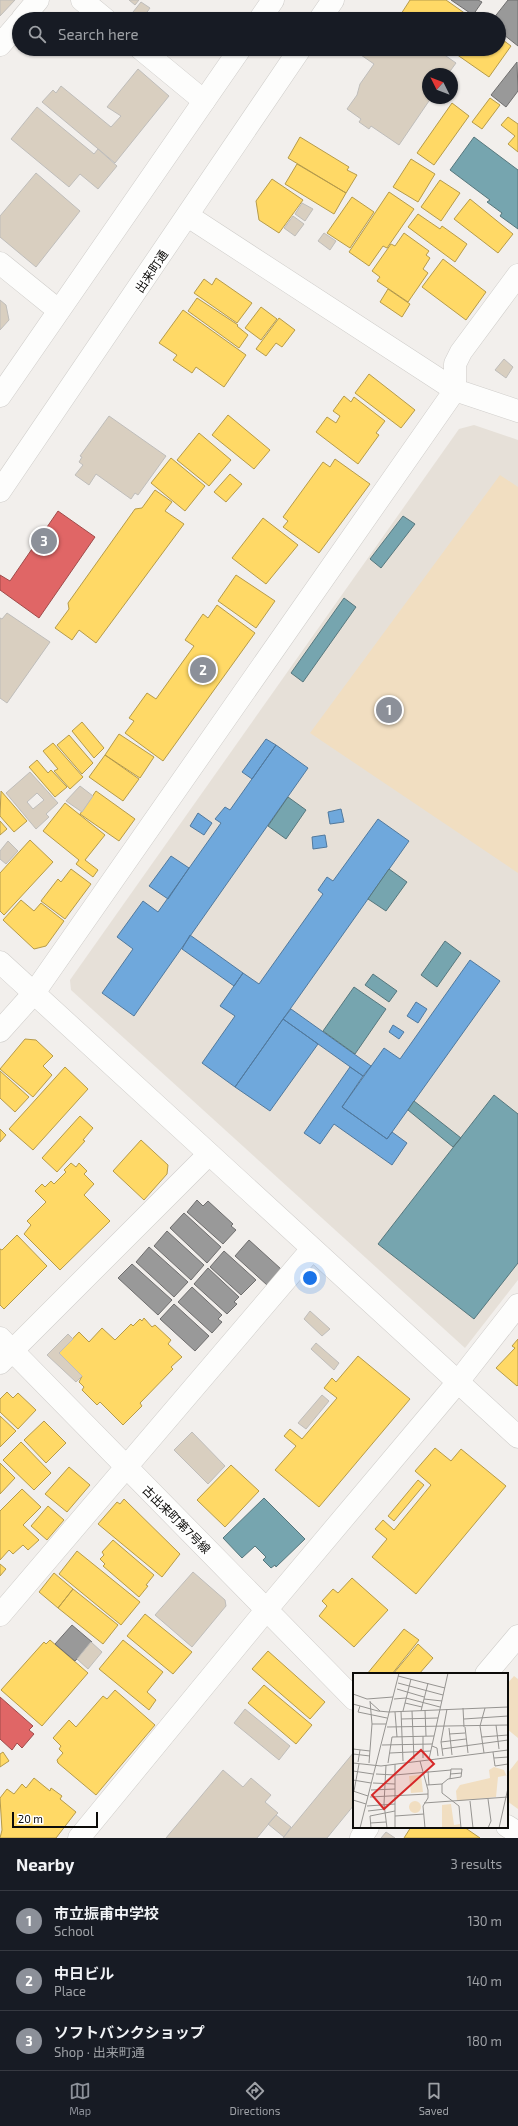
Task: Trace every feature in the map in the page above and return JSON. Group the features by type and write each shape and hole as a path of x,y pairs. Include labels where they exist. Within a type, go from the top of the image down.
{"street":[{"path":"28,12 38,0"},
{"path":"82,0 97,12"},
{"path":"265,12 274,0"},
{"path":"325,12 333,0"},
{"path":"0,45 12,31"},
{"path":"149,56 204,101"},
{"path":"0,396 58,310 235,56"},
{"name":"出来町通","path":"0,491 295,56"},
{"path":"188,216 455,390 518,411"},
{"path":"0,263 58,310"},
{"path":"0,1031 34,993 455,390 455,364 461,352 518,275"},
{"path":"0,962 457,1383 518,1437"},
{"path":"4,1351 209,1154"},
{"path":"0,1615 312,1249"},
{"path":"79,1838 267,1609 457,1383 518,1305"},
{"name":"古出来町第7号線","path":"4,1351 126,1468 267,1609 353,1698"},
{"path":"487,1673 518,1636"},
{"path":"508,1827 518,1833"},
{"path":"361,1838 367,1828"}],"shaded area":[{"path":"474,425 518,440 518,1280 465,1348 71,990 70,980 459,429"},
{"path":"500,475 518,487 518,873 310,733"},
{"path":"514,1676 518,1679 518,1738 508,1730 508,1683"},
{"path":"518,1760 518,1809 508,1802 508,1773"}],"building: Homes":[{"path":"410,0 446,0 463,12 402,12"},
{"path":"506,42 511,46 506,53"},
{"path":"459,56 504,56 489,77"},
{"path":"490,98 500,105 482,129 472,122"},
{"path":"451,104 469,116 434,165 417,153"},
{"path":"508,117 518,124 518,152 508,144 515,136 501,125"},
{"path":"300,137 349,167 347,170 357,175 346,193 288,158"},
{"path":"411,159 435,174 418,202 393,187"},
{"path":"297,164 346,193 334,214 285,184"},
{"path":"272,179 303,200 279,233 259,220 256,201"},
{"path":"440,180 460,193 441,221 421,207"},
{"path":"389,192 414,209 387,248 383,246 369,266 349,252"},
{"path":"352,197 374,212 350,248 327,233"},
{"path":"470,199 513,234 498,253 454,219"},
{"path":"418,214 440,229 442,226 467,244 455,262 408,227"},
{"path":"404,233 429,251 426,255 430,258 423,269 428,273 408,302 377,281 380,277 372,271 391,244 395,246"},
{"path":"443,259 486,292 466,320 422,287"},
{"path":"216,278 252,303 237,323 194,293 204,279 212,285"},
{"path":"388,289 410,304 402,317 380,302"},
{"path":"197,298 238,325 237,326 248,335 239,348 188,311"},
{"path":"261,307 277,319 261,340 245,328"},
{"path":"183,310 246,355 224,387 196,367 192,373 173,360 177,355 159,343"},
{"path":"279,318 295,330 282,347 276,343 266,356 256,349"},
{"path":"369,374 415,410 401,428 355,393"},
{"path":"344,396 351,402 354,397 385,421 376,433 379,435 358,464 316,432 327,417 336,423 340,416 333,411"},
{"path":"228,415 270,450 254,469 212,435"},
{"path":"199,433 231,460 209,486 177,460"},
{"path":"171,458 205,486 185,511 151,483"},
{"path":"335,459 370,484 319,553 283,527 288,521 283,517 323,462 330,467"},
{"path":"230,474 242,484 226,502 214,492"},
{"path":"155,490 172,502 165,511 184,524 96,643 79,630 72,640 55,628 69,609 68,603 135,509 142,508"},
{"path":"263,518 298,545 266,584 232,558"},
{"path":"236,575 275,601 256,628 218,601"},
{"path":"217,605 255,633 163,761 125,733 134,721 129,718 147,693 156,699 194,646 185,640 203,614 208,618"},
{"path":"82,722 104,748 94,758 72,731"},
{"path":"119,734 154,757 140,778 105,755"},
{"path":"69,735 93,763 82,774 57,745"},
{"path":"53,743 83,777 70,789 54,771 58,769 43,751"},
{"path":"105,755 139,779 123,801 89,777"},
{"path":"37,760 48,773 51,770 67,787 55,797 29,767"},
{"path":"1,791 27,821 14,832 0,816"},
{"path":"96,791 135,819 119,841 80,814"},
{"path":"65,803 105,835 85,860 98,870 93,877 76,864 79,860 43,831"},
{"path":"0,821 7,829 0,835"},
{"path":"30,840 53,862 4,915 0,911 0,873"},
{"path":"71,869 91,884 65,919 41,901 58,879 61,882"},
{"path":"21,900 34,911 41,903 64,921 46,946 34,949 3,920"},
{"path":"25,1039 36,1040 53,1056 43,1066 52,1075 33,1097 0,1069"},
{"path":"65,1067 88,1089 33,1150 9,1129"},
{"path":"0,1071 29,1097 15,1112 0,1098"},
{"path":"80,1116 93,1128 83,1140 85,1141 57,1172 42,1158"},
{"path":"0,1129 6,1135 0,1142"},
{"path":"141,1140 168,1165 167,1174 144,1200 113,1171"},
{"path":"71,1163 76,1167 79,1163 87,1171 84,1174 94,1184 84,1195 110,1221 60,1270 24,1234 31,1225 27,1221 46,1202 35,1191 42,1184 45,1187 51,1181 54,1184 66,1172 64,1170"},
{"path":"17,1235 47,1266 4,1309 0,1305 0,1249 2,1250"},
{"path":"144,1318 152,1327 155,1325 171,1340 168,1344 182,1357 171,1367 173,1369 140,1403 142,1406 123,1425 100,1402 97,1405 82,1390 84,1387 79,1382 82,1376 59,1353 79,1332 89,1342 102,1328 115,1340 131,1324 133,1326 140,1319 142,1321"},
{"path":"518,1339 517,1386 496,1368 515,1348 512,1346"},
{"path":"358,1356 410,1399 319,1507 275,1470 296,1446 284,1436 290,1429 302,1439 337,1398 324,1388 332,1378 336,1382"},
{"path":"7,1392 13,1398 18,1393 36,1410 18,1429 0,1412 0,1399"},
{"path":"0,1416 16,1431 0,1447"},
{"path":"44,1421 66,1443 46,1463 24,1440"},
{"path":"21,1442 51,1473 34,1490 3,1460"},
{"path":"435,1448 451,1461 461,1449 506,1486 416,1594 372,1557 387,1539 375,1529 383,1520 394,1530 431,1485 415,1471"},
{"path":"0,1463 15,1478 0,1494"},
{"path":"231,1465 259,1491 225,1527 197,1500"},
{"path":"69,1467 90,1485 67,1512 45,1494"},
{"path":"418,1480 424,1485 394,1521 388,1516"},
{"path":"22,1489 41,1507 23,1525 39,1540 28,1550 23,1545 13,1554 9,1550 0,1560 0,1511"},
{"path":"124,1499 180,1554 162,1577 98,1524 117,1502 120,1504"},
{"path":"48,1506 64,1520 47,1540 31,1526"},
{"path":"113,1540 154,1575 146,1585 148,1586 139,1597 103,1566 105,1564 100,1559 104,1555 102,1552"},
{"path":"77,1551 140,1602 121,1625 59,1574"},
{"path":"0,1564 6,1569 0,1576"},
{"path":"54,1573 73,1589 58,1608 39,1592"},
{"path":"352,1578 388,1610 354,1647 319,1616 327,1606 322,1601 333,1589 338,1593"},
{"path":"73,1589 118,1625 103,1644 58,1608"},
{"path":"145,1614 192,1652 173,1674 127,1636"},
{"path":"404,1629 419,1640 393,1673 368,1673"},
{"path":"50,1640 88,1673 42,1726 1,1690 44,1642 46,1644"},
{"path":"123,1640 163,1672 147,1692 156,1700 149,1710 99,1669"},
{"path":"418,1644 433,1658 420,1673 394,1673"},
{"path":"268,1651 325,1702 310,1719 252,1669"},
{"path":"264,1685 312,1725 296,1744 248,1703"},
{"path":"115,1690 155,1725 96,1795 58,1763 57,1760 63,1753 59,1749 61,1746 53,1738 69,1720 76,1727 103,1696 107,1699"},
{"path":"3,1752 9,1761 0,1767 0,1754"},
{"path":"34,1778 50,1791 51,1788 62,1796 60,1799 76,1812 56,1838 0,1838 2,1830 0,1798 7,1789 14,1794 22,1784 26,1788"},
{"path":"410,1828 465,1828 480,1838 404,1838"}],"building: Shops":[{"path":"58,511 95,537 39,618 0,590 0,575 10,581"},
{"path":"0,1697 33,1726 29,1730 34,1734 22,1748 17,1743 12,1750 0,1739"}],"building: Schools":[{"path":"266,739 276,745 252,779 242,772"},
{"path":"276,745 308,768 134,1016 102,993 133,949 117,937 143,901 158,912 221,823 215,819 225,807 230,810"},
{"path":"341,809 344,822 330,824 328,812"},
{"path":"198,813 212,823 204,835 190,826"},
{"path":"378,819 409,841 235,1087 202,1063 235,1016 220,1006 243,973 259,984 323,894 318,890 327,877 333,881"},
{"path":"325,835 327,847 313,849 312,837"},
{"path":"171,856 189,868 168,899 149,886"},
{"path":"190,935 243,973 234,986 182,949"},
{"path":"470,960 500,981 387,1139 342,1107 384,1048 400,1059"},
{"path":"416,1002 427,1009 418,1023 407,1016"},
{"path":"291,1009 371,1066 363,1076 283,1019"},
{"path":"283,1019 318,1044 270,1111 235,1087"},
{"path":"393,1025 404,1032 399,1039 389,1032"},
{"path":"350,1067 363,1076 342,1107 387,1139 392,1132 407,1143 392,1165 334,1124 320,1144 304,1133"}],"building: Public":[{"path":"474,137 518,170 518,229 500,216 502,213 487,202 490,200 450,170"},
{"path":"403,516 415,524 381,568 370,559"},
{"path":"344,598 356,607 303,682 291,673"},
{"path":"288,797 306,810 286,839 268,826"},
{"path":"389,869 407,882 386,911 368,899"},
{"path":"445,941 461,953 437,987 421,975"},
{"path":"373,974 397,991 389,1002 365,985"},
{"path":"354,987 386,1009 355,1054 323,1031"},
{"path":"494,1095 518,1114 518,1263 474,1319 378,1244"},
{"path":"414,1101 461,1138 453,1147 408,1110"},
{"path":"264,1498 305,1539 276,1567 275,1565 271,1568 263,1560 266,1557 255,1546 242,1558 223,1538"}],"building: Industry":[{"path":"451,0 478,0 482,2 475,12 469,12"},
{"path":"508,0 518,0 518,46 506,37 506,12 499,12"},
{"path":"517,62 518,91 506,107 491,95"},
{"path":"197,1200 203,1206 208,1201 233,1224 231,1226 236,1230 223,1244 187,1212"},
{"path":"184,1213 221,1247 207,1263 170,1228"},
{"path":"167,1231 204,1265 191,1280 154,1246"},
{"path":"249,1240 281,1269 267,1285 235,1256"},
{"path":"149,1247 188,1282 174,1297 136,1262"},
{"path":"224,1251 256,1280 241,1295 210,1267"},
{"path":"132,1264 172,1300 158,1315 118,1278"},
{"path":"208,1268 239,1297 234,1302 237,1304 227,1314 194,1284"},
{"path":"192,1287 222,1315 218,1319 222,1322 212,1333 178,1302"},
{"path":"174,1304 209,1336 195,1351 160,1319"},
{"path":"72,1625 92,1642 75,1661 55,1644"}],"building: Other":[{"path":"0,0 15,0 0,16"},
{"path":"129,0 139,0 135,5"},
{"path":"141,2 150,8 147,12 133,12"},
{"path":"362,56 446,56 456,63 452,68 422,68 422,104 427,104 399,145 371,126 369,129 359,122 361,119 347,109 357,95 360,84 374,64"},
{"path":"138,69 169,96 115,163 42,102 53,90 56,93 61,86 111,127 121,116 107,107"},
{"path":"37,107 94,154 98,149 117,166 98,189 80,174 69,187 11,139"},
{"path":"36,173 80,211 36,267 0,237 0,216"},
{"path":"302,203 313,209 305,221 295,214"},
{"path":"293,216 304,224 295,236 284,228"},
{"path":"324,233 336,241 330,250 318,241"},
{"path":"0,300 6,305 9,320 0,330"},
{"path":"504,359 513,367 506,378 495,370"},
{"path":"109,416 166,456 138,495 135,493 131,499 96,474 89,485 75,475 83,465 79,462 82,457 80,456"},
{"path":"7,613 50,642 7,703 0,698 0,618 2,619"},
{"path":"30,772 58,803 46,814 49,817 36,829 6,793","holes":["37,793 44,800 33,809 27,802"]},
{"path":"80,786 93,796 82,812 66,801"},
{"path":"8,841 18,851 6,864 0,859 0,851"},
{"path":"310,1311 330,1329 322,1336 304,1319"},
{"path":"68,1334 73,1339 59,1353 82,1376 76,1382 47,1355"},
{"path":"316,1343 339,1363 334,1370 311,1349"},
{"path":"322,1395 329,1401 306,1429 298,1423"},
{"path":"192,1432 225,1466 208,1484 174,1450"},
{"path":"193,1572 225,1600 226,1606 192,1647 155,1615"},
{"path":"91,1642 102,1652 88,1669 77,1659"},
{"path":"245,1709 290,1746 279,1760 234,1723"},
{"path":"353,1753 353,1806 327,1838 283,1838"},
{"path":"223,1770 243,1787 251,1778 271,1795 265,1802 278,1813 257,1838 166,1838"},
{"path":"276,1815 291,1827 284,1837 268,1824"},
{"path":"386,1832 395,1838 381,1838"}],"place":[{"name":"ソフトバンクショップ","path":"44,541"},
{"name":"中日ビル","path":"203,670"},
{"name":"市立振甫中学校","path":"389,710"}]}
